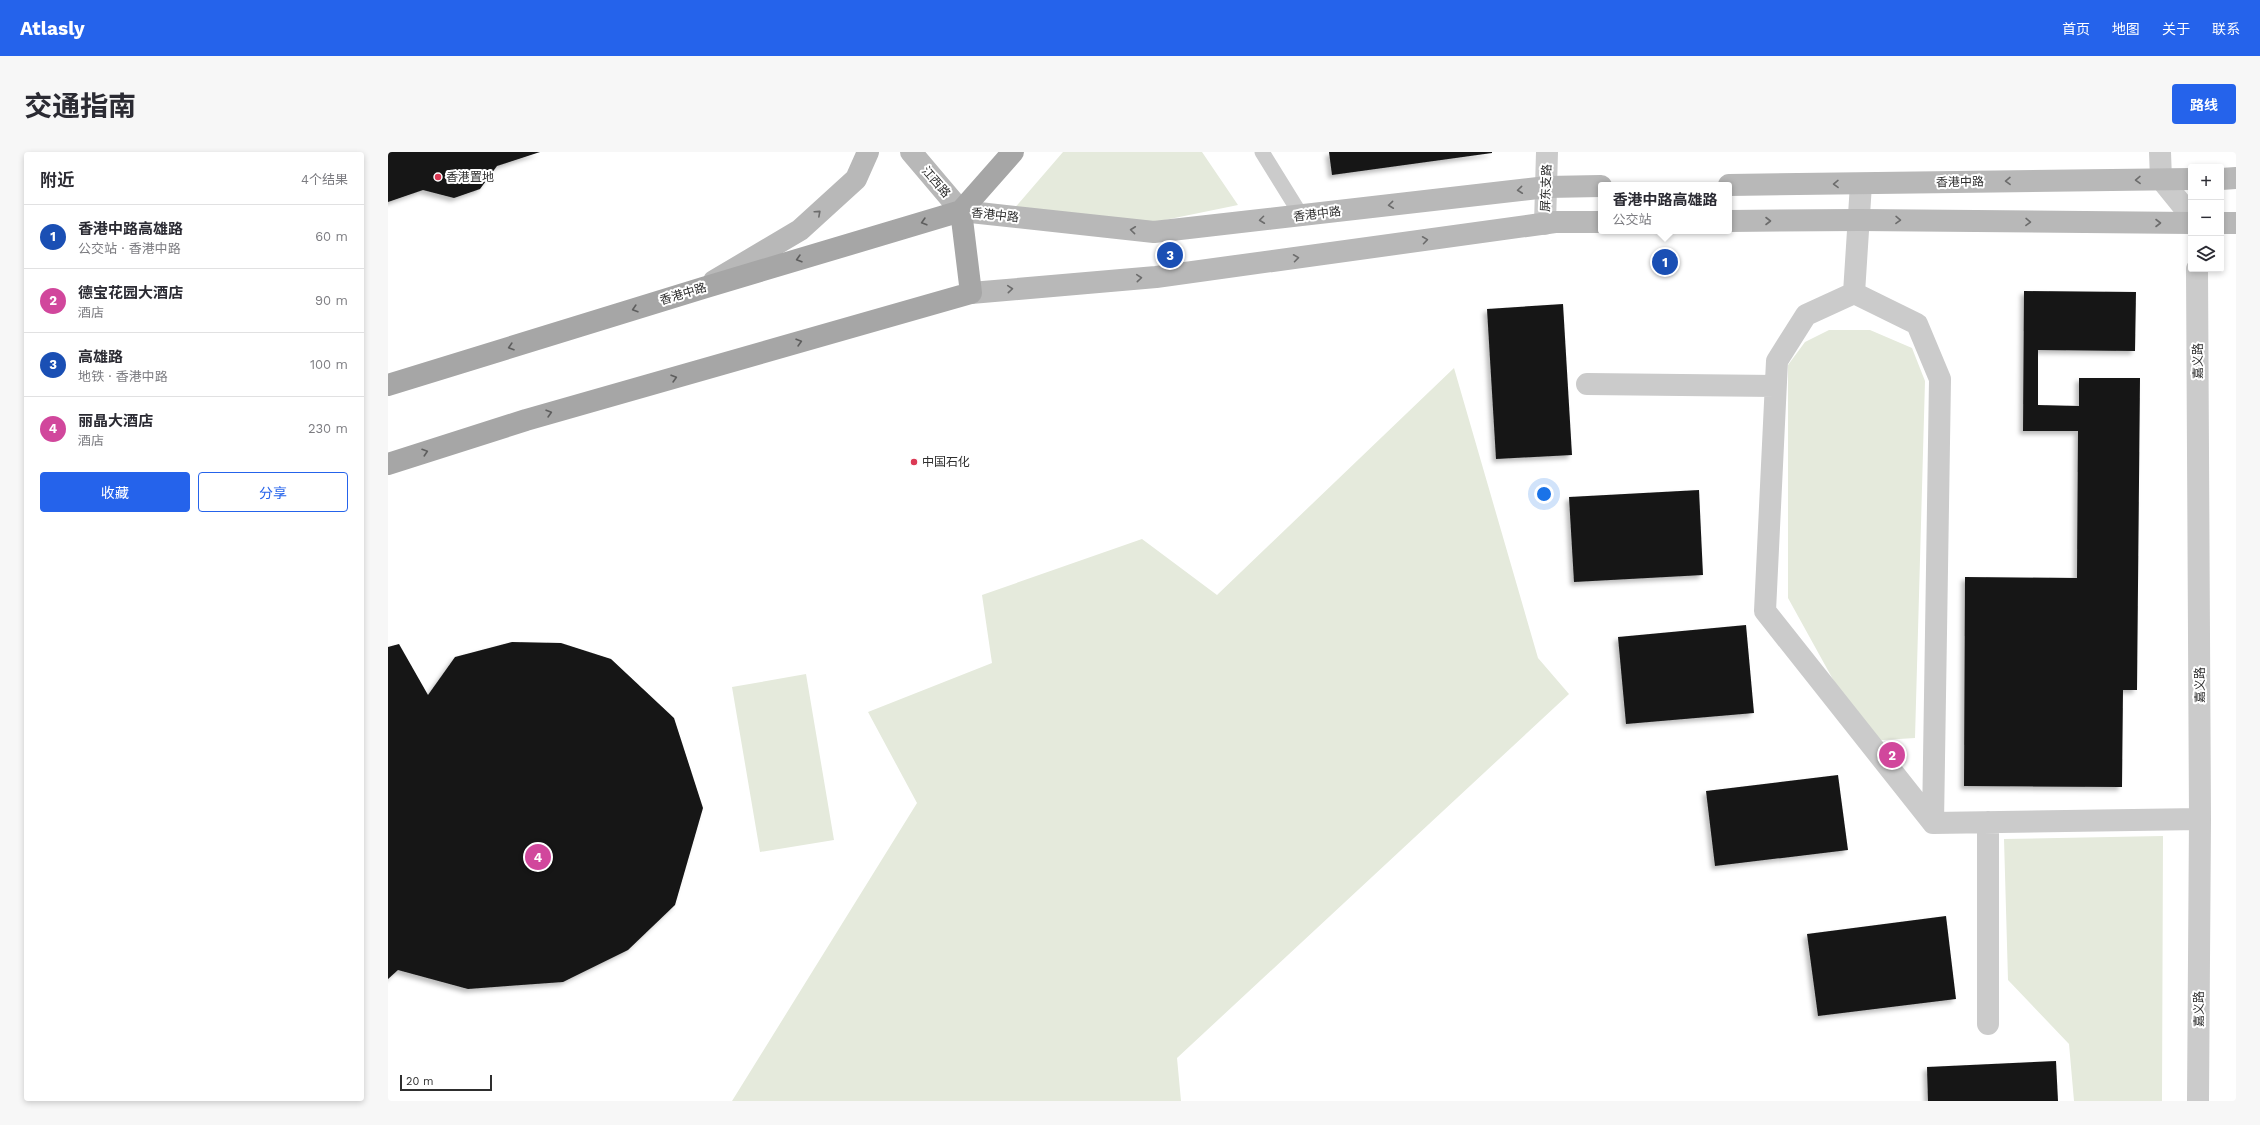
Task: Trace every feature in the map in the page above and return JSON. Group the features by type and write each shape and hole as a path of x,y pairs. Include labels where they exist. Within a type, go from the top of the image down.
{"main road":[{"path":"703,288 800,230 856,179 868,152"},
{"name":"江西路","path":"911,152 961,211"},
{"path":"971,293 961,211 1013,152"},
{"path":"2224,178 2236,178"},
{"name":"香港中路","path":"1732,185 2188,179"},
{"name":"香港中路","path":"388,386 703,288 961,211 1154,232 1547,187 1598,186"},
{"path":"1732,221 1859,220 2188,223"},
{"path":"388,464 526,420 971,293 1156,276 1545,224 1598,222"},
{"path":"2224,223 2236,223"}],"street":[{"name":"屏东支路","path":"1545,224 1548,152"},
{"path":"2160,152 2161,179 2188,212"},
{"path":"1854,293 1861,184"},
{"name":"嘉义路","path":"2197,272 2200,819 2198,1101"},
{"path":"1854,293 1806,315 1776,361 1765,612 1933,824"},
{"path":"1854,293 1917,324 1940,379 1933,824"},
{"path":"1587,384 1775,386"},
{"path":"1933,824 2200,819"},
{"path":"1988,822 1988,1024"}],"lane":[{"path":"1262,152 1302,215"}],"shaded area":[{"path":"1063,152 1202,152 1238,205 1155,222 1006,218"},
{"path":"1829,330 1870,330 1912,348 1925,381 1915,738 1867,741 1788,598 1788,365 1805,342"},
{"path":"1454,368 1538,658 1569,694 1177,1058 1181,1101 732,1101 917,803 868,712 992,663 982,595 1142,539 1217,595"},
{"path":"806,674 834,840 760,852 732,687"},
{"path":"2163,836 2162,1101 2074,1101 2069,1044 2008,980 2004,839"}],"building":[{"name":"香港置地","path":"388,152 540,152 497,166 480,189 454,198 423,190 388,202"},
{"path":"1329,152 1492,152 1492,153 1332,175"},
{"path":"2024,291 2136,292 2135,351 2038,350 2038,405 2079,406 2079,378 2140,378 2137,690 2123,690 2122,787 1964,786 1965,577 2077,578 2078,431 2023,431"},
{"path":"1563,304 1572,455 1496,459 1487,309"},
{"path":"1699,490 1703,575 1574,582 1569,497"},
{"path":"1746,625 1754,713 1626,724 1618,637"},
{"path":"512,642 561,643 611,659 674,718 703,808 675,905 628,950 563,982 468,989 398,970 388,979 388,647 399,644 428,695 455,657"},
{"path":"1838,775 1848,850 1715,866 1706,791"},
{"path":"1946,916 1956,999 1818,1016 1807,934"},
{"path":"2056,1061 2058,1101 1928,1101 1927,1067"}],"place":[{"name":"香港置地","path":"438,177"},
{"name":"高雄路","path":"1170,255"},
{"name":"香港中路高雄路","path":"1665,262"},
{"name":"中国石化","path":"914,462"},
{"name":"德宝花园大酒店","path":"1892,755"},
{"name":"丽晶大酒店","path":"538,857"}]}
